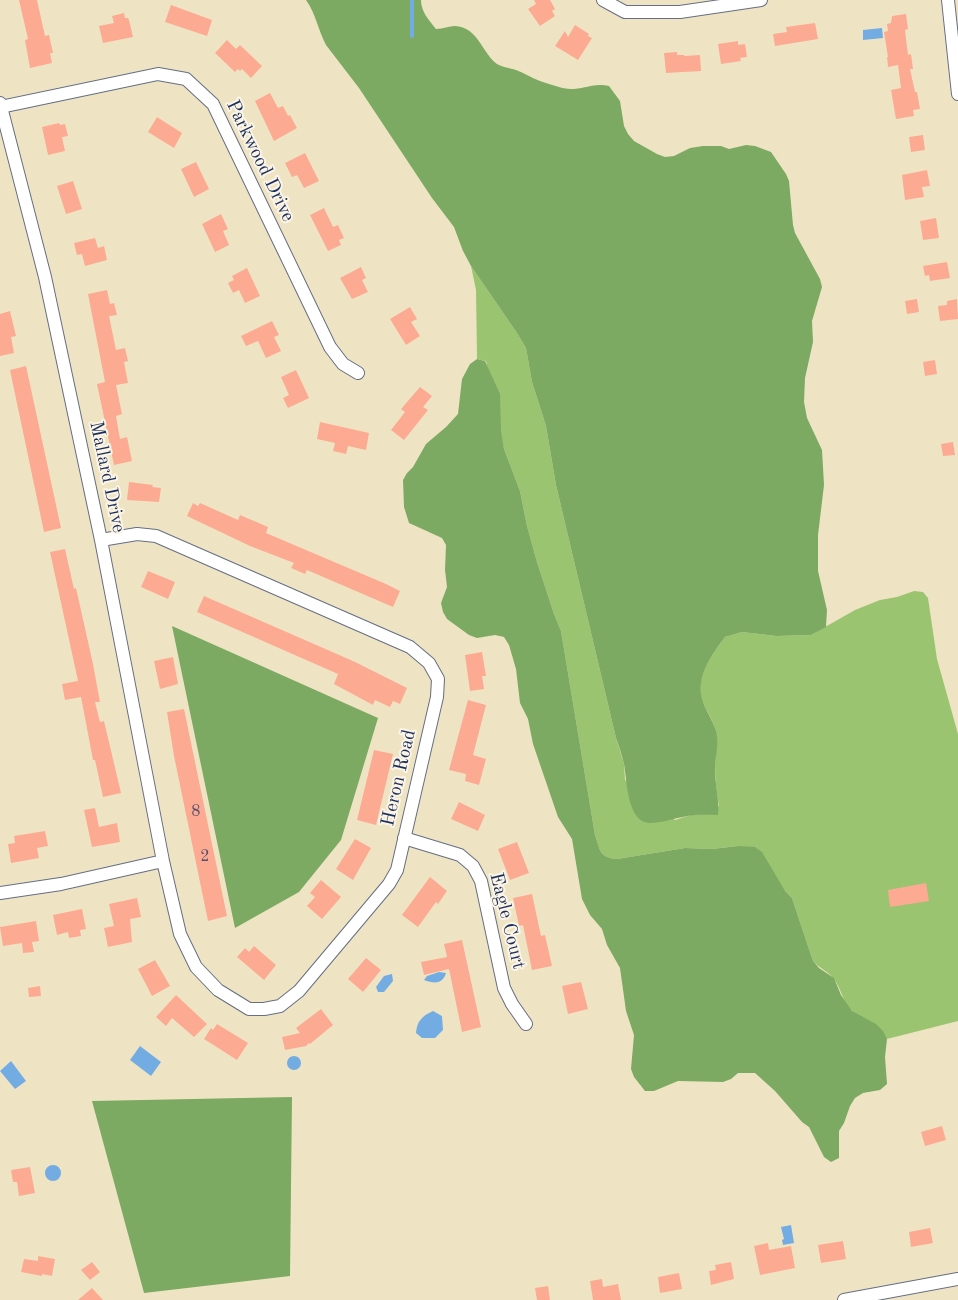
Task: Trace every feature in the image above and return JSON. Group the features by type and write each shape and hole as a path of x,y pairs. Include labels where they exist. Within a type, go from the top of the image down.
{"street":[{"path":"603,0 625,12 680,12 761,0"},
{"path":"948,0 958,94"},
{"name":"Parkwood Drive","path":"0,105 158,74 186,79 213,104 330,347 343,364 358,373"},
{"name":"Mallard Drive","path":"0,105 45,277 101,540 163,861"},
{"name":"Heron Road","path":"101,540 137,534 156,536 410,647 429,663 438,679 437,697 396,870 389,884 299,991 280,1006 249,1009 218,990 196,967 180,934 163,861"},
{"name":"Eagle Court","path":"404,838 460,855 473,866 481,881 504,988 512,1004 526,1024"},
{"path":"0,893 61,884 163,861"},
{"path":"844,1300 958,1279"}],"green space":[{"path":"306,0 421,0 424,12 436,29 455,26 463,27 479,41 492,59 499,65 566,89 599,85 609,86 620,101 624,126 628,134 634,141 657,154 665,157 674,156 690,148 703,146 721,146 729,149 746,145 755,146 771,152 786,174 789,181 795,233 820,279 822,287 812,321 813,342 805,378 804,402 807,418 822,450 824,485 818,535 818,571 827,610 826,627 811,635 776,636 742,632 725,637 710,658 703,674 701,690 703,703 717,735 715,771 718,815 692,815 649,823 642,821 636,816 629,799 624,764 616,738 556,485 546,426 532,382 526,348 471,266 454,227 432,198 359,88 326,45"},
{"path":"471,266 526,348 532,382 546,426 556,485 616,738 624,764 625,780 675,820 719,806 715,772 716,732 700,691 706,666 725,637 742,632 776,636 811,635 855,610 880,600 914,591 923,592 928,598 937,659 958,734 958,1021 887,1039 874,1025 851,1010 834,979 813,961 792,898 738,846 712,849 685,848 617,859 607,857 601,852 595,835 561,631 537,562 520,491 504,449 486,361 477,359 476,290"},
{"path":"477,359 485,361 500,394 501,431 504,449 520,491 537,562 561,631 595,835 601,852 607,857 617,859 685,848 755,847 762,852 785,891 792,898 813,961 819,968 834,978 841,995 852,1011 876,1024 883,1031 887,1039 885,1057 887,1084 880,1090 863,1093 855,1098 839,1131 839,1158 831,1162 824,1157 809,1127 755,1073 738,1073 731,1079 723,1082 678,1081 654,1091 645,1091 634,1077 631,1069 634,1035 626,1011 620,968 607,945 602,929 590,915 582,899 572,839 558,817 533,744 528,719 520,703 516,669 509,645 504,637 495,635 477,638 469,635 447,619 441,603 447,587 445,570 446,545 442,538 409,523 404,507 403,480 426,444 458,414 462,379 470,364"},
{"path":"172,626 378,718 341,840 299,892 235,928"},
{"path":"292,1097 290,1276 144,1293 92,1101"}],"water":[{"path":"882,28 883,38 863,40 863,30"},
{"path":"439,972 446,973 445,977 440,981 431,982 424,980 427,976"},
{"path":"392,974 393,981 384,992 378,992 376,987 384,976"},
{"path":"433,1011 442,1016 443,1030 435,1038 422,1038 416,1033 419,1022"},
{"path":"140,1046 161,1062 151,1076 130,1060"},
{"path":"291,1056 297,1056 301,1063 297,1070 291,1070 287,1066 287,1060"},
{"path":"11,1061 26,1081 15,1089 0,1071"},
{"path":"53,1165 61,1173 53,1181 45,1173"},
{"path":"791,1225 794,1243 783,1245 782,1240 784,1239 781,1227"}],"building":[{"path":"19,0 37,0 45,36 49,35 53,53 50,53 52,63 30,68 25,40 28,39"},
{"path":"534,0 550,0 555,9 552,11 555,16 540,26 528,9 536,4"},
{"path":"171,5 212,20 207,36 165,22"},
{"path":"124,13 125,18 129,20 133,37 103,43 99,26 114,23 112,16"},
{"path":"906,14 908,29 905,30 908,55 911,54 913,69 910,69 920,109 913,110 914,116 896,119 891,90 901,88 898,65 888,67 884,32 888,31 887,24 891,23 892,16"},
{"path":"815,23 818,39 775,46 773,34 787,32 786,27"},
{"path":"575,25 592,38 578,60 555,46 565,31 568,37"},
{"path":"227,40 236,49 240,45 262,66 251,78 242,69 240,71 238,69 235,72 215,53"},
{"path":"738,41 738,45 745,44 747,57 740,58 741,61 721,64 718,44"},
{"path":"677,52 677,55 700,55 701,71 666,73 664,53"},
{"path":"270,93 278,108 283,106 297,128 274,141 255,101"},
{"path":"157,117 182,133 174,148 148,132"},
{"path":"59,123 60,125 65,124 68,136 62,137 65,151 48,155 42,127"},
{"path":"923,135 925,150 911,152 909,137"},
{"path":"305,153 319,181 304,188 297,175 292,177 285,163"},
{"path":"196,162 209,189 194,197 181,169"},
{"path":"927,170 930,186 922,187 924,197 905,200 902,175"},
{"path":"73,181 82,209 66,214 57,186"},
{"path":"324,208 333,227 338,225 344,238 339,240 341,245 328,251 310,215"},
{"path":"221,214 228,229 223,231 229,245 215,252 202,224"},
{"path":"936,218 939,238 923,240 920,221"},
{"path":"95,238 98,248 104,246 107,260 85,266 82,254 77,255 74,243"},
{"path":"947,262 950,278 930,281 929,275 925,276 923,266"},
{"path":"361,267 366,278 362,280 368,292 352,299 340,278"},
{"path":"247,268 260,296 245,303 239,290 233,293 228,283 234,280 232,276"},
{"path":"107,290 110,304 114,303 117,315 109,316 116,350 125,348 128,361 124,362 128,383 116,385 122,414 116,416 120,439 127,437 132,461 114,465 97,384 105,382 88,294"},
{"path":"917,299 919,312 907,314 905,301"},
{"path":"957,299 958,319 940,321 938,306 947,305 947,301"},
{"path":"410,307 417,319 411,322 420,336 406,345 390,319"},
{"path":"10,311 16,336 11,337 14,353 0,356 0,314"},
{"path":"272,321 279,335 274,337 281,351 266,358 258,341 246,346 241,336"},
{"path":"935,360 937,374 925,376 923,362"},
{"path":"26,366 61,528 44,532 10,370"},
{"path":"296,370 309,398 288,408 283,398 289,395 281,377"},
{"path":"420,387 432,396 423,407 428,410 404,440 391,430 405,412 401,409"},
{"path":"320,422 369,433 366,450 348,446 346,454 333,451 335,443 317,439"},
{"path":"953,442 955,455 943,456 941,444"},
{"path":"129,482 161,488 159,502 127,500"},
{"path":"193,503 198,506 200,503 238,520 240,515 268,527 266,533 400,591 393,607 307,570 305,574 291,568 294,563 250,546 187,516"},
{"path":"65,549 93,664 100,702 95,702 100,722 104,721 121,793 103,797 95,760 93,760 81,697 65,700 62,684 78,681 50,552"},
{"path":"148,571 175,582 168,599 141,587"},
{"path":"204,596 353,661 407,688 400,704 393,701 390,707 375,700 373,705 334,684 338,674 197,612"},
{"path":"482,652 486,676 482,676 484,689 470,691 465,655"},
{"path":"173,657 178,684 160,689 154,661"},
{"path":"468,700 486,705 473,755 486,759 479,785 465,781 466,774 449,770"},
{"path":"184,709 227,916 208,921 174,756 167,712"},
{"path":"374,750 393,754 376,825 357,820"},
{"path":"459,802 485,815 478,831 451,819"},
{"path":"95,808 99,827 117,823 120,842 92,847 84,810"},
{"path":"45,831 48,846 37,848 39,858 11,863 8,844 15,843 14,836"},
{"path":"355,839 371,848 353,880 336,869"},
{"path":"517,842 529,873 510,880 498,849"},
{"path":"430,877 447,891 438,904 436,902 418,927 402,915"},
{"path":"321,880 341,897 322,919 307,906 315,897 310,893"},
{"path":"926,883 929,901 890,907 888,890"},
{"path":"532,894 541,936 545,935 552,966 532,970 523,925 519,926 513,898"},
{"path":"137,898 141,917 130,919 132,942 108,947 104,928 114,926 109,904"},
{"path":"82,909 86,929 80,930 81,936 69,938 68,932 57,935 53,915"},
{"path":"36,921 39,941 32,942 34,952 23,953 22,943 3,946 0,927"},
{"path":"462,940 481,1027 462,1032 449,969 424,975 421,962 447,957 444,944"},
{"path":"254,946 276,965 264,980 237,957 245,948 249,952"},
{"path":"366,958 381,970 363,992 348,979"},
{"path":"155,960 170,986 152,996 138,969"},
{"path":"581,982 588,1009 568,1014 562,986"},
{"path":"40,986 41,996 29,997 28,988"},
{"path":"176,995 207,1024 194,1037 172,1018 166,1026 156,1017"},
{"path":"321,1009 333,1025 310,1044 285,1050 282,1037 300,1033 296,1028"},
{"path":"217,1024 248,1043 237,1060 204,1039 211,1028 213,1030"},
{"path":"942,1126 946,1140 925,1146 921,1132"},
{"path":"30,1167 35,1193 19,1196 17,1182 13,1182 11,1170"},
{"path":"930,1228 933,1243 911,1247 909,1232"},
{"path":"843,1241 846,1259 821,1263 818,1245"},
{"path":"768,1243 769,1250 791,1246 795,1268 760,1275 754,1246"},
{"path":"38,1256 55,1259 52,1276 21,1272 24,1259 38,1261"},
{"path":"92,1262 100,1272 90,1280 81,1270"},
{"path":"731,1262 734,1279 711,1285 709,1271 716,1270 715,1265"},
{"path":"679,1273 682,1289 660,1293 658,1277"},
{"path":"602,1279 603,1287 618,1284 621,1300 593,1300 590,1281"},
{"path":"548,1286 550,1300 537,1300 535,1288"},
{"path":"92,1288 103,1300 78,1300"}],"waterway":[{"path":"412,0 412,36"}]}
